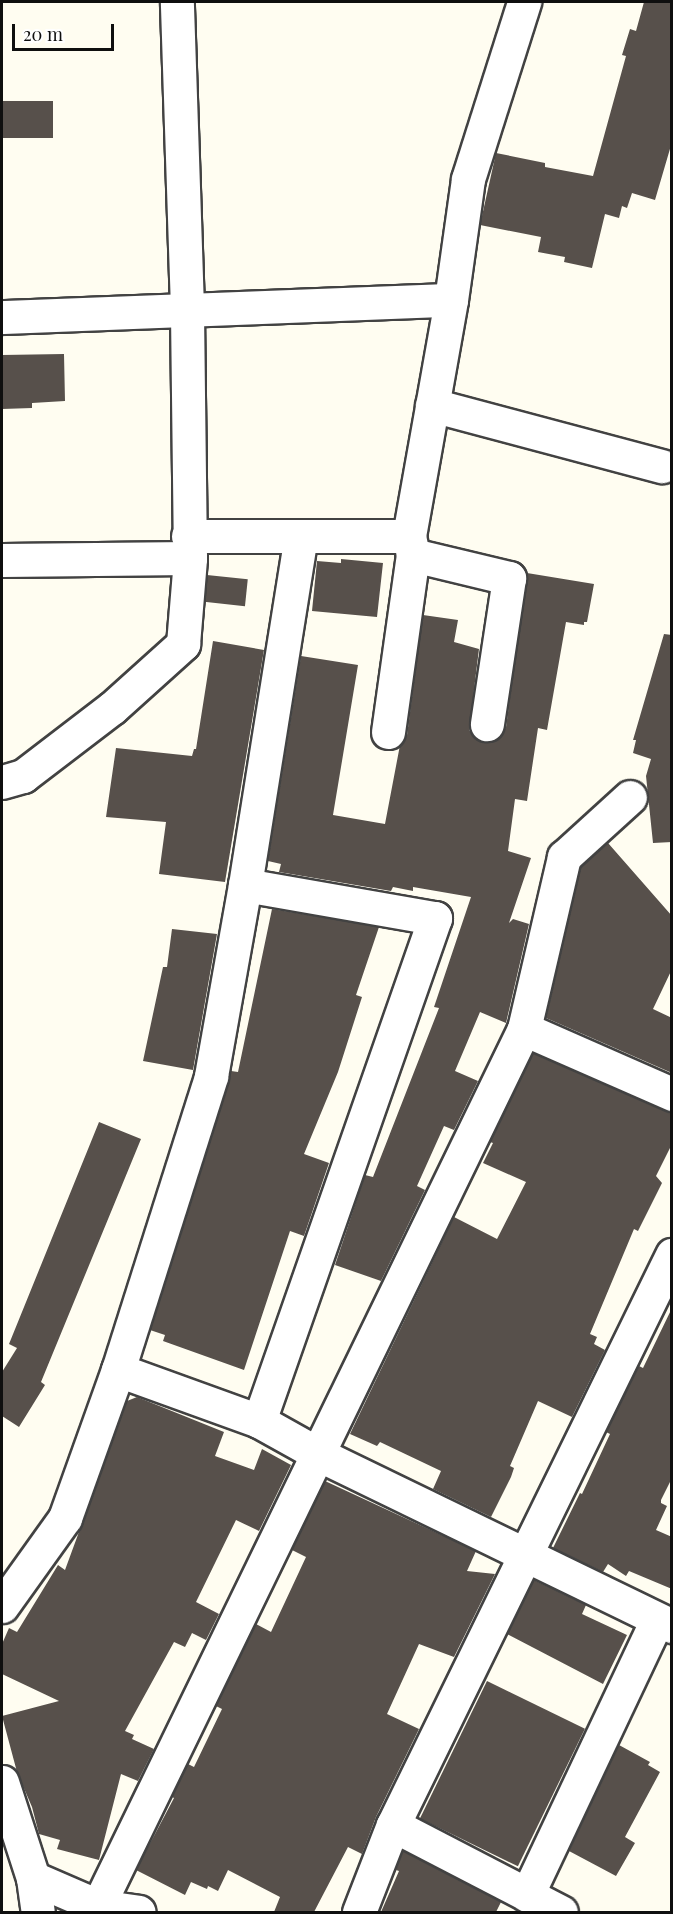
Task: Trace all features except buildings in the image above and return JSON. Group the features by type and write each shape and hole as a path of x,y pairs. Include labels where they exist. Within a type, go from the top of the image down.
{"street":[{"path":"2,782 23,776 112,708 183,644 189,547 187,308 177,2"},
{"path":"388,732 411,545 432,405 451,300 468,179 524,2"},
{"path":"2,317 187,308 451,300"},
{"path":"432,405 662,466"},
{"path":"2,1606 65,1518 118,1370 211,1076 245,885 301,537"},
{"path":"2,560 301,537 411,545 509,578 488,724"},
{"path":"98,1906 524,1029 564,857 630,797"},
{"path":"245,885 435,918 259,1421"},
{"path":"524,1029 672,1094"},
{"path":"359,1912 393,1825 672,1256"},
{"path":"118,1370 259,1421 318,1454 664,1623 527,1895"},
{"path":"2,1782 33,1878 38,1912"},
{"path":"393,1825 561,1912"},
{"path":"33,1878 98,1906 139,1912"}]}
